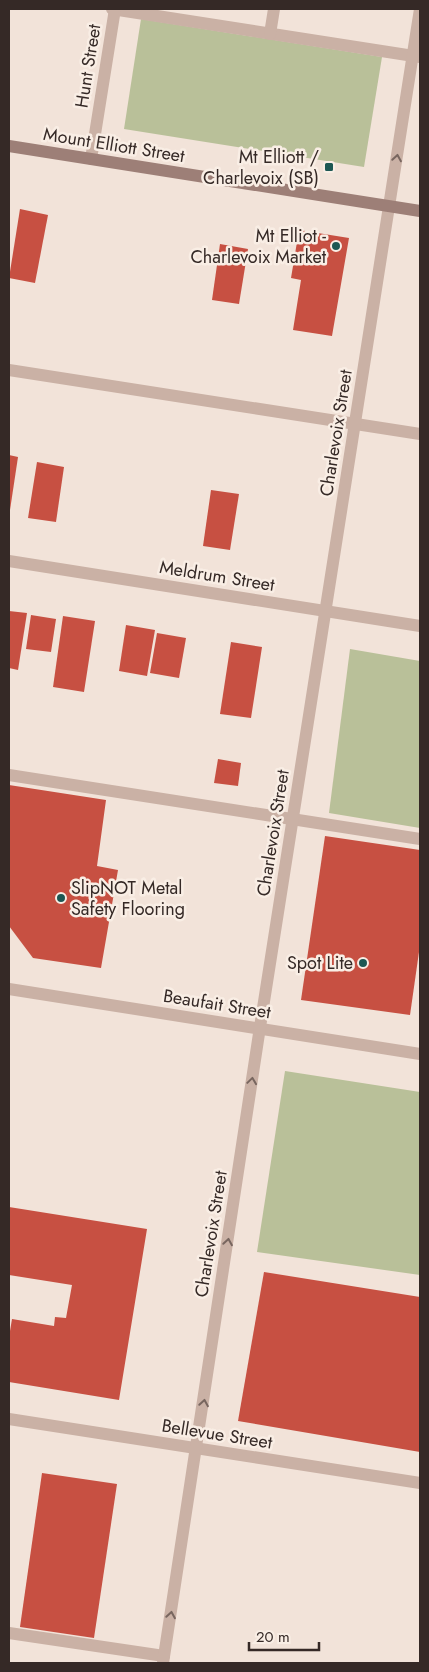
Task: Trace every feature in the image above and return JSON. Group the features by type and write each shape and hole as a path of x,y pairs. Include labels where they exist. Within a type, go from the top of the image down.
{"main road":[{"name":"Mount Elliott Street","path":"9,146 420,211"}],"street":[{"path":"114,9 416,57"},
{"name":"Hunt Street","path":"91,159 114,9"},
{"path":"270,34 274,9"},
{"name":"Charlevoix Street","path":"164,1660 260,1027 389,206 416,57 420,9"},
{"path":"9,370 420,434"},
{"name":"Meldrum Street","path":"9,561 420,626"},
{"path":"9,775 420,839"},
{"name":"Beaufait Street","path":"9,989 260,1027 420,1054"},
{"name":"Bellevue Street","path":"9,1420 420,1484"},
{"path":"9,1633 164,1660"}],"green space":[{"path":"141,19 382,57 364,167 124,129"},
{"path":"350,649 420,661 420,828 329,813"},
{"path":"285,1071 420,1092 420,1275 257,1252"}],"building":[{"path":"20,209 48,215 35,283 9,278"},
{"path":"299,230 349,238 332,336 293,330 301,280 291,278"},
{"path":"220,244 248,249 239,304 212,300"},
{"path":"9,455 18,457 10,510 9,510"},
{"path":"37,462 64,467 56,522 28,518"},
{"path":"211,490 239,494 230,550 203,546"},
{"path":"9,611 27,613 18,670 9,668"},
{"path":"31,615 56,619 51,652 26,649"},
{"path":"63,616 95,621 84,692 53,687"},
{"path":"126,625 155,630 147,676 119,671"},
{"path":"157,633 186,638 179,678 150,673"},
{"path":"231,642 262,647 251,718 220,714"},
{"path":"218,759 241,763 238,786 214,783"},
{"name":"SlipNOT Metal Safety Flooring","path":"9,785 106,800 97,866 118,870 101,968 33,958 9,926"},
{"path":"325,836 420,850 420,945 410,1015 301,1000"},
{"path":"9,1207 147,1229 119,1400 9,1382 9,1337 12,1319 54,1326 55,1317 66,1318 72,1285 9,1275"},
{"path":"264,1272 420,1297 420,1452 238,1421"},
{"path":"42,1473 117,1484 94,1638 20,1627"}],"place":[{"name":"Mt Elliott / Charlevoix (SB)","path":"329,167"},
{"name":"Mt Elliot - Charlevoix Market","path":"336,246"},
{"name":"SlipNOT Metal Safety Flooring","path":"61,898"},
{"name":"Spot Lite","path":"363,963"}]}
